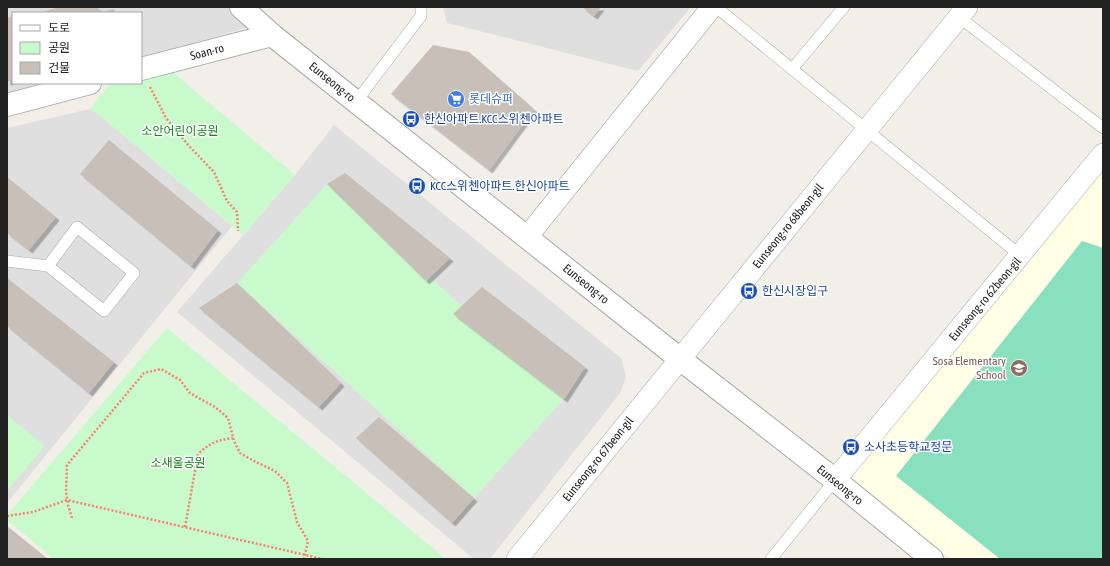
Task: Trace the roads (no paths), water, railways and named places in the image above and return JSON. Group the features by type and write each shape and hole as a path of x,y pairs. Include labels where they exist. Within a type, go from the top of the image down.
{"street":[{"name":"Eunseong-ro","path":"241,7 272,35 835,480 932,559"},
{"path":"527,238 712,7"},
{"name":"Eunseong-ro 68beon-gil","path":"680,359 963,12"},
{"name":"Soan-ro","path":"145,77 272,35"},
{"path":"7,105 86,84"},
{"name":"Eunseong-ro 62beon-gil","path":"835,480 1021,256 1103,154"},
{"name":"Eunseong-ro 67beon-gil","path":"517,559 680,359"}],"lane":[{"path":"356,102 421,16 421,7"},
{"path":"716,7 1021,256"},
{"path":"792,69 844,7"},
{"path":"963,12 1103,128"},
{"path":"7,261 48,266 104,311 134,273 77,227 48,266"},
{"path":"771,559 835,480"}],"place":[{"name":"롯데슈퍼","path":"456,99"},
{"name":"한신아파트.KCC스위첸아파트","path":"411,119"},
{"name":"KCC스위첸아파트.한신아파트","path":"417,186"},
{"name":"한신시장입구","path":"749,291"},
{"name":"Sosa Elementary School","path":"1019,368"},
{"name":"소사초등학교정문","path":"851,447"}],"park label":[{"name":"소안어린이공원","path":"180,131"},
{"name":"소새울공원","path":"178,463"}]}
